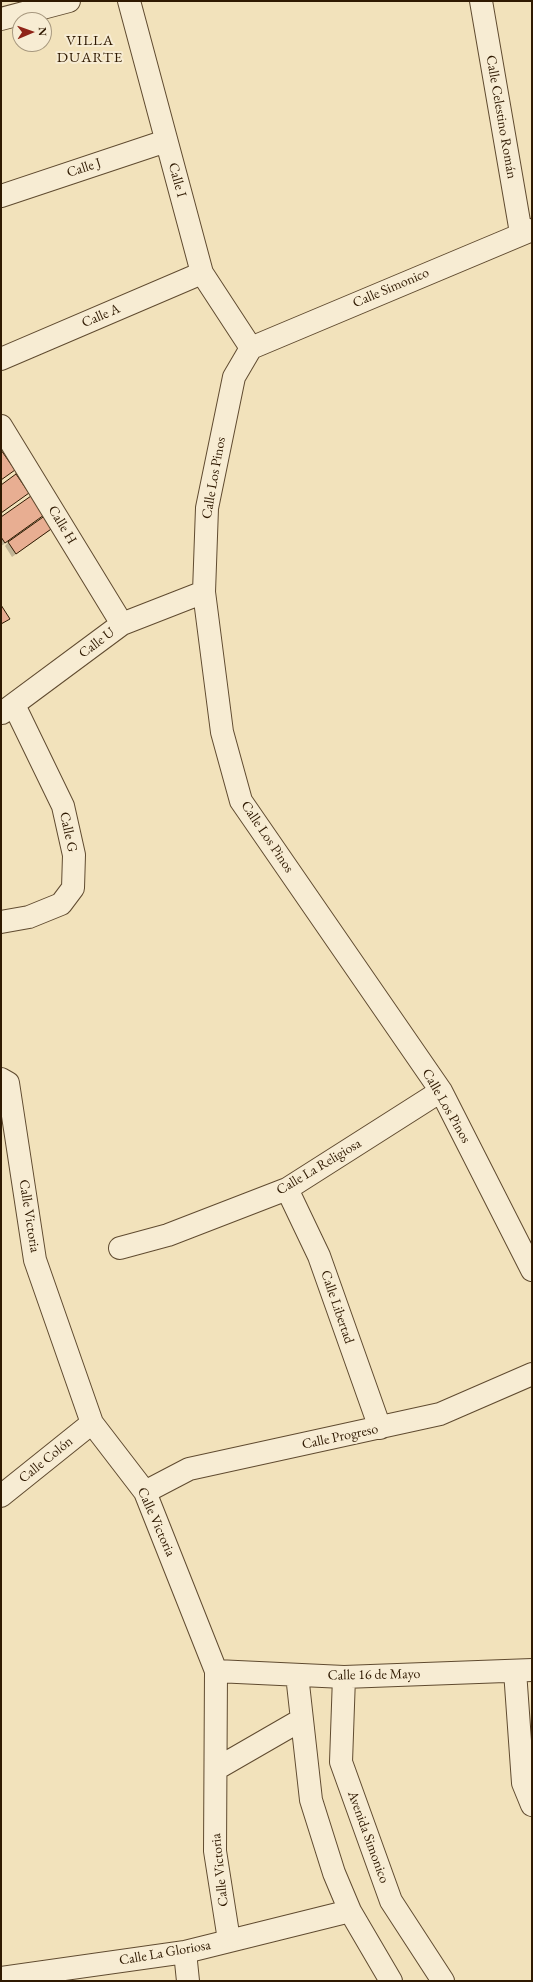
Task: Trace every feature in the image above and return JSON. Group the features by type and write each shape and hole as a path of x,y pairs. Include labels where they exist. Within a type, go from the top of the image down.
{"street":[{"path":"1,19 69,1"},
{"name":"Calle I","path":"129,1 202,273 251,348"},
{"name":"Calle Celestino Román","path":"481,1 526,232"},
{"name":"Calle J","path":"1,196 166,141"},
{"name":"Calle Simonico","path":"251,348 526,232"},
{"name":"Calle A","path":"1,359 202,273"},
{"name":"Calle Los Pinos","path":"251,348 234,377 207,508 204,592 222,732 240,801 441,1091 532,1270"},
{"name":"Calle H","path":"1,426 122,624"},
{"name":"Calle U","path":"7,709 122,624 204,592"},
{"name":"Calle G","path":"1,922 29,917 61,904 73,888 74,855 63,806 7,709"},
{"name":"Calle Victoria","path":"1,1079 8,1083 35,1260 92,1423 146,1492 216,1670 215,1851 229,1940"},
{"name":"Calle La Religiosa","path":"120,1248 168,1235 287,1189 441,1091"},
{"name":"Calle Libertad","path":"287,1189 319,1256 380,1428"},
{"name":"Calle Progreso","path":"146,1492 189,1469 440,1414 532,1374"},
{"name":"Calle Colón","path":"1,1496 92,1423"},
{"name":"Calle 16 de Mayo","path":"216,1670 344,1677 524,1671"},
{"path":"524,1671 524,1783 532,1805"},
{"path":"298,1675 301,1720 311,1800 334,1873 350,1911 391,1981"},
{"name":"Avenida Simonico","path":"344,1677 341,1762 391,1901 443,1981"},
{"path":"216,1769 301,1720"},
{"name":"Calle La Gloriosa","path":"3,1979 185,1952 350,1911"},
{"path":"185,1952 188,1981"}],"building":[{"path":"1,450 15,470 1,480"},
{"path":"16,474 29,493 1,513 1,485"},
{"path":"31,496 44,515 5,543 1,537 1,517"},
{"path":"46,515 54,527 16,554 8,542"},
{"path":"1,605 10,619 1,624"}],"district":[{"name":"VILLA DUARTE","path":"90,50"}]}
